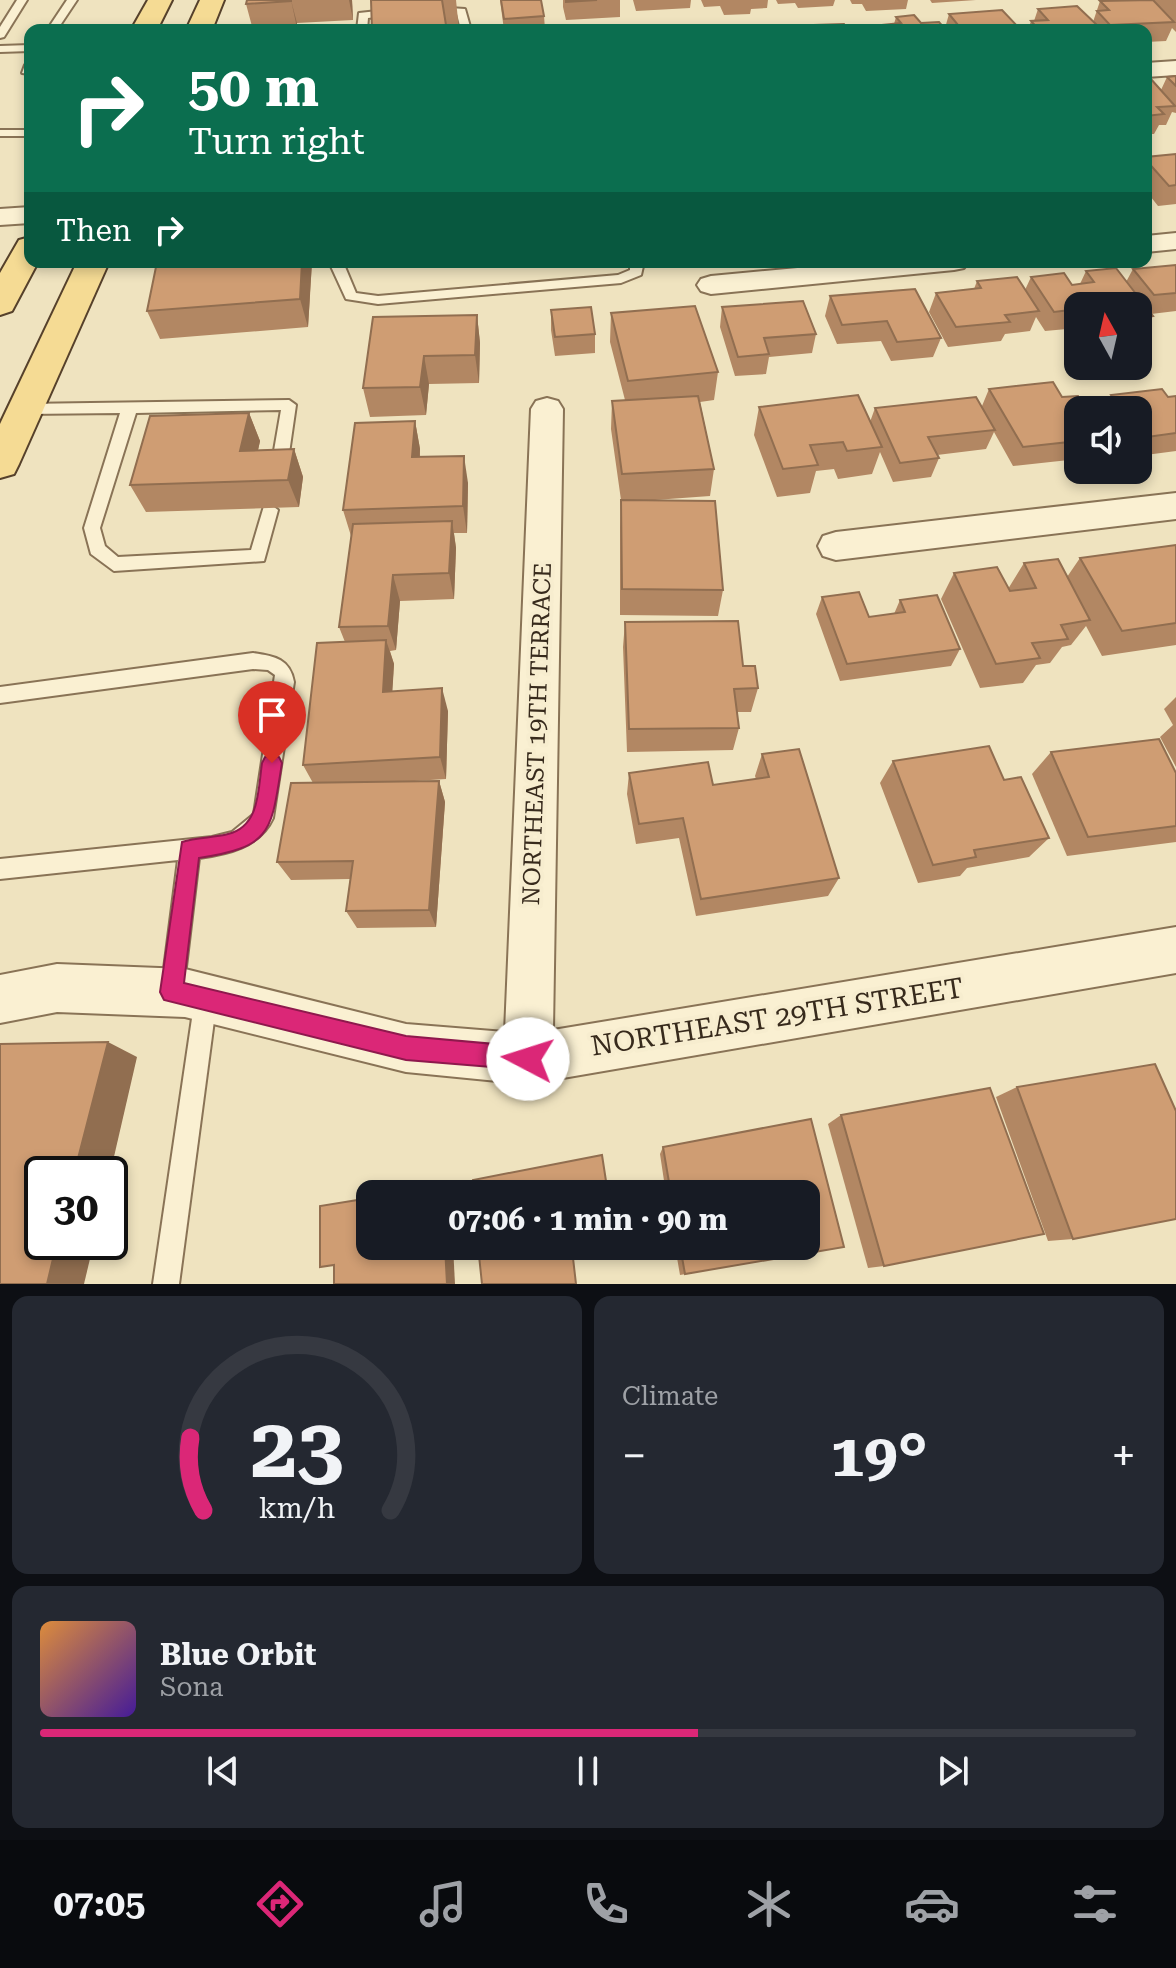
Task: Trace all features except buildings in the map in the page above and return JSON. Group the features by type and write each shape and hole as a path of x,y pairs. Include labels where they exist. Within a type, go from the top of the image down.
{"main road":[{"path":"147,24 160,0"},
{"path":"202,24 212,0"},
{"path":"0,304 24,258"},
{"path":"69,268 70,312"},
{"path":"0,464 90,268"}],"street":[{"path":"1152,70 1176,68"},
{"path":"0,217 24,215"},
{"path":"1152,243 1176,241"},
{"path":"711,285 891,268"},
{"name":"NORTHEAST 19TH TERRACE","path":"528,1059 547,409"},
{"path":"836,546 1176,506"},
{"name":"NORTHEAST 29TH STREET","path":"0,999 57,988 189,995 406,1048 528,1059 1176,950"}],"lane":[{"path":"0,35 22,0"},
{"path":"56,24 72,0"},
{"path":"422,10 461,11 464,24"},
{"path":"362,24 363,15 408,11"},
{"path":"0,49 24,48"},
{"path":"0,133 24,133"},
{"path":"344,268 351,296 378,300 571,286 621,279 636,272 636,268"},
{"path":"25,409 289,405 277,482"},
{"path":"130,406 92,528 97,549 114,564 258,556 270,510"},
{"path":"0,695 253,661 272,663 283,671 285,682 263,818 252,833 232,843 0,869"},
{"path":"166,1284 189,995 190,849"}],"route":[{"path":"272,763 263,818 252,833 232,843 190,849 172,992 406,1048 528,1059"}]}
